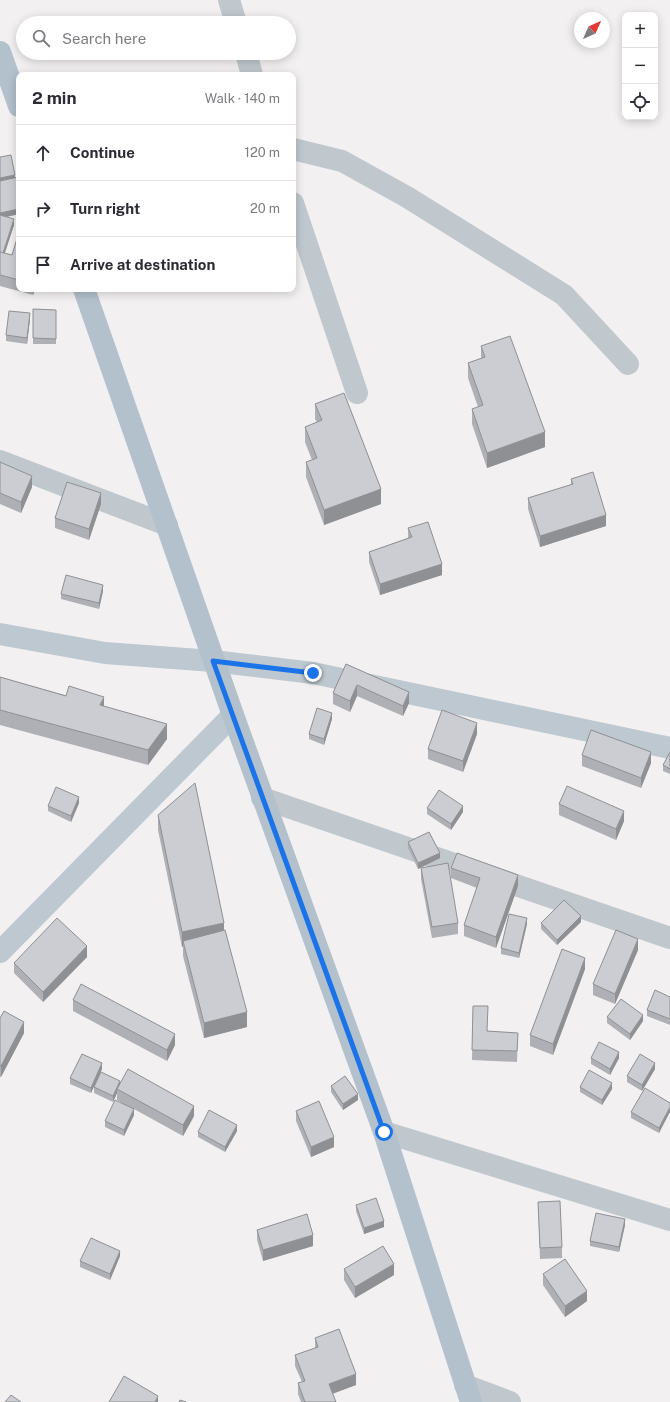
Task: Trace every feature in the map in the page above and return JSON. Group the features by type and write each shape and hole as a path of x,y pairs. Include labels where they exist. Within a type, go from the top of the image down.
{"main road":[{"path":"0,52 16,97"},
{"path":"85,292 232,715 384,1132 468,1394"}],"street":[{"path":"229,0 234,16"},
{"path":"248,60 251,72"},
{"path":"296,149 342,161 407,197 564,295 628,364"},
{"path":"296,212 356,393"},
{"path":"0,461 167,525"},
{"path":"0,634 105,653 213,661 313,673 670,748"},
{"path":"0,952 232,715"},
{"path":"262,798 670,938"},
{"path":"384,1132 670,1220"},
{"path":"468,1394 510,1402"}],"building":[{"path":"11,155 15,175 0,178 0,157"},
{"path":"16,177 16,210 0,213 0,181"},
{"path":"0,215 14,219 3,253 0,252"},
{"path":"16,242 16,279 0,275 0,252 12,255"},
{"path":"33,309 56,310 56,339 33,338"},
{"path":"9,311 30,313 27,338 6,335"},
{"path":"510,336 545,432 487,453 472,409 483,405 468,363 485,357 481,346"},
{"path":"344,393 381,489 324,510 306,462 317,458 305,427 322,420 315,404"},
{"path":"0,462 32,476 21,502 0,493"},
{"path":"593,472 606,515 540,536 528,498 573,484 571,479"},
{"path":"67,482 101,493 89,529 55,518"},
{"path":"428,522 442,564 380,584 369,552 412,537 408,528"},
{"path":"66,575 103,585 99,603 61,594"},
{"path":"346,664 409,692 403,706 357,685 350,701 333,693"},
{"path":"0,677 66,696 69,686 104,697 100,705 167,724 148,750 0,710"},
{"path":"317,708 332,713 324,739 309,734"},
{"path":"442,710 477,723 463,761 428,749"},
{"path":"591,730 651,752 641,778 582,755"},
{"path":"670,752 670,769 663,765"},
{"path":"195,783 224,923 182,932 158,815"},
{"path":"567,786 624,811 616,829 559,804"},
{"path":"56,787 79,797 71,816 48,806"},
{"path":"439,790 463,806 451,824 427,808"},
{"path":"429,832 440,853 418,863 408,842"},
{"path":"457,853 518,875 496,937 464,925 480,878 451,868"},
{"path":"448,863 458,923 432,927 421,868"},
{"path":"564,900 581,916 557,940 541,923"},
{"path":"509,914 527,918 519,953 501,948"},
{"path":"57,918 87,946 43,992 14,963"},
{"path":"225,930 247,1012 204,1023 183,941"},
{"path":"616,930 638,939 615,994 593,984"},
{"path":"562,949 585,958 553,1044 530,1035"},
{"path":"81,984 175,1034 167,1050 73,1000"},
{"path":"655,990 670,997 670,1019 647,1010"},
{"path":"621,999 643,1015 630,1034 607,1017"},
{"path":"473,1006 488,1006 487,1031 518,1033 517,1051 472,1050"},
{"path":"4,1011 24,1022 0,1066 0,1018"},
{"path":"599,1042 619,1052 610,1069 591,1058"},
{"path":"82,1054 102,1063 91,1088 70,1078"},
{"path":"640,1054 655,1063 642,1085 627,1076"},
{"path":"128,1069 194,1106 183,1125 117,1089"},
{"path":"589,1070 612,1083 602,1100 580,1087"},
{"path":"101,1072 120,1081 113,1096 94,1087"},
{"path":"345,1076 358,1094 343,1104 331,1086"},
{"path":"645,1088 670,1103 670,1107 659,1128 631,1112"},
{"path":"115,1100 134,1109 124,1130 105,1121"},
{"path":"319,1101 334,1137 311,1147 296,1111"},
{"path":"209,1110 237,1125 225,1147 198,1132"},
{"path":"376,1198 384,1221 364,1228 356,1205"},
{"path":"560,1201 562,1247 540,1248 538,1202"},
{"path":"596,1213 625,1219 619,1247 590,1241"},
{"path":"307,1214 313,1235 263,1250 257,1230"},
{"path":"91,1238 120,1251 110,1274 80,1261"},
{"path":"383,1246 394,1264 355,1287 344,1269"},
{"path":"565,1259 587,1291 565,1306 543,1274"},
{"path":"339,1329 356,1374 329,1384 336,1402 305,1402 298,1383 305,1381 295,1355 318,1347 315,1338"},
{"path":"124,1376 158,1396 155,1402 109,1402"},
{"path":"11,1395 21,1402 5,1402"}],"route":[{"path":"313,673 213,661 384,1132"}]}
